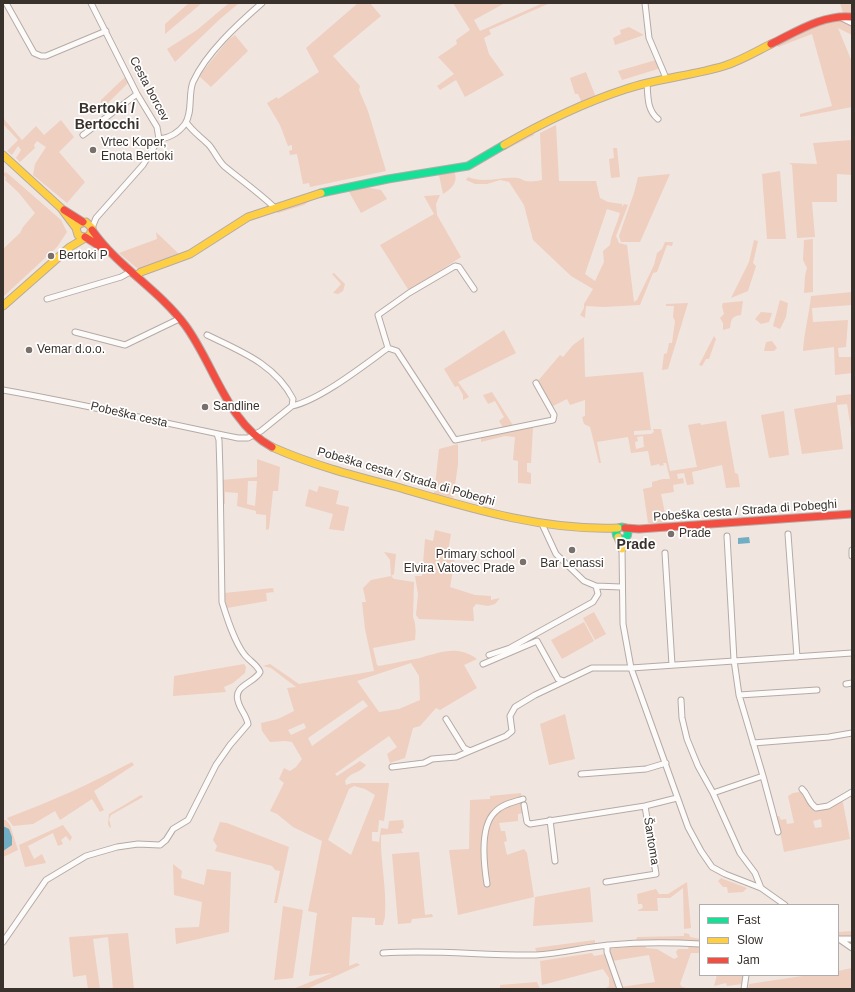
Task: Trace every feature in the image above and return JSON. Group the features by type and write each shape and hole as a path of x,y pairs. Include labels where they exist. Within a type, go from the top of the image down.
{"street":[{"path":"6,3 34,53 41,56 46,56 106,31"},
{"name":"Cesta borcev","path":"88,226 143,165 159,139 157,127 137,94 91,3"},
{"path":"159,139 171,136 186,122 193,82 230,33 262,3"},
{"path":"645,3 649,38 666,78"},
{"path":"837,16 852,23"},
{"path":"47,299 141,272 190,254 248,217 274,207 323,192 388,179 468,166 534,128 580,107 647,83 725,66 740,60 802,28 822,20 837,16 852,17"},
{"path":"647,83 648,102 651,114 658,120"},
{"path":"83,135 137,94"},
{"path":"186,122 198,136 208,144 215,156 224,165 255,188 274,207"},
{"path":"3,155 61,208 88,226 108,251 185,325 204,357 226,400 241,421 253,434 261,430 292,406 303,404 347,377 388,348"},
{"path":"61,208 80,234 108,251"},
{"path":"3,306 70,247 80,234 78,224 88,226"},
{"path":"80,234 90,235 88,226"},
{"path":"388,348 378,315 403,296 455,266 459,267 474,289"},
{"path":"74,332 125,345 179,319"},
{"path":"207,336 256,359 271,371 290,393 293,399 292,406"},
{"path":"388,348 397,351 455,440 553,420 554,415 536,383"},
{"name":"Pobeška cesta","path":"3,390 87,405 155,422 238,438 248,438 253,434"},
{"path":"3,942 46,880 86,856 117,847 138,844 160,845 166,840 173,829 188,820 216,765 230,745 248,724 247,715 237,700 237,693 240,688 258,676 260,672 259,668 244,654 227,618 222,602 220,456 217,434"},
{"name":"Pobeška cesta / Strada di Pobeghi","path":"253,434 273,447 292,456 414,493 542,524 606,529 622,533 639,530 852,514"},
{"path":"542,524 556,554 584,581 596,586 621,587"},
{"path":"622,533 621,587 623,624 631,668 688,827 701,852 712,867 725,874 761,888 784,904"},
{"path":"788,534 797,657"},
{"path":"727,536 734,660 739,695 744,718 763,776 778,832"},
{"path":"852,550 852,556"},
{"path":"665,553 672,665"},
{"path":"489,655 510,648 593,602 598,594 596,586"},
{"path":"483,664 537,641 558,679 564,681"},
{"path":"392,767 424,764 432,759 456,757 506,736 512,731 510,716 515,707 592,668 631,668 852,653"},
{"path":"739,695 817,690"},
{"path":"681,700 682,718 687,739 698,766 713,793 740,853 755,873 761,888"},
{"path":"446,719 461,743 470,751"},
{"path":"753,743 829,737 852,733"},
{"path":"581,774 646,769 666,763"},
{"path":"713,793 763,776"},
{"path":"802,789 806,792 809,802 816,808 828,806 852,792"},
{"path":"487,884 483,860 487,824 494,812 506,805 524,802 527,822 530,824 645,806 678,798"},
{"name":"Šantoma","path":"606,882 656,874 645,806"},
{"path":"550,820 554,861"},
{"path":"839,938 852,939"},
{"path":"839,938 852,948"},
{"path":"383,953 434,951 480,952 499,955 538,955 607,945 658,941 699,944"},
{"path":"607,945 607,952 620,989"},
{"path":"744,989 746,976"}],"shaded area":[{"path":"189,3 202,3 165,34 165,24"},
{"path":"229,3 238,4 175,62 167,49 197,30"},
{"path":"358,3 370,3 381,16 333,56 360,86 359,90 368,111 386,171 310,187 309,183 303,184 297,154 290,155 289,151 292,150 292,145 288,146 280,125 267,103 277,97 278,99 319,72 306,48"},
{"path":"453,3 505,3 474,20 480,31 543,3 550,3 489,30 491,34 484,38 489,54 504,75 465,97 456,80 440,90 437,86 454,74 438,57 457,44 456,40 470,30"},
{"path":"840,3 852,3 852,14 843,13"},
{"path":"839,19 852,25 852,35 838,28 852,62 852,107 800,117 800,114 832,106 812,34 778,47 777,42 823,22"},
{"path":"629,27 644,35 615,45 613,38 621,34 620,30"},
{"path":"235,35 248,51 211,87 199,76 228,40"},
{"path":"656,60 661,68 622,80 618,71"},
{"path":"586,72 595,95 594,98 582,103 578,94 575,94 570,78"},
{"path":"125,77 129,82 106,105 101,103 101,100"},
{"path":"3,118 22,140 36,126 44,135 61,120 74,137 59,152 85,182 67,203 33,175 35,164 46,147 37,141 34,145 35,148 20,162 16,158 21,150 18,146 12,155 7,151 18,140 3,124"},
{"path":"556,125 559,181 596,181 600,198 608,202 622,204 622,207 624,204 628,205 616,236 619,243 627,245 634,302 637,300 654,265 657,253 662,249 665,242 673,242 672,246 667,245 657,272 653,273 640,305 604,307 586,306 585,318 580,315 584,308 584,304 593,289 571,276 533,240 524,205 509,182 500,180 487,184 475,184 466,180 468,177 480,180 519,178 524,181 542,180 540,133","holes":["607,209 620,213 610,245 603,251 604,262 595,281 585,274"]},
{"path":"533,133 534,135 505,150 504,148"},
{"path":"852,140 852,175 837,174 837,202 812,202 815,237 797,238 792,165 789,163 817,164 813,143"},
{"path":"613,148 617,148 620,177 611,178 609,159 614,158"},
{"path":"780,171 786,239 767,239 762,174"},
{"path":"6,172 61,220 67,232 57,247 3,297 3,249 20,233 35,213 19,193 5,180 6,178 3,174"},
{"path":"454,172 456,179 455,182 449,190 443,194 439,175"},
{"path":"670,174 640,242 621,242 619,236 638,177"},
{"path":"359,186 381,190 387,199 361,213 348,190 311,200 304,205 278,213 275,210 282,205"},
{"path":"440,195 436,204 437,215 461,257 409,291 380,245 434,214 424,196"},
{"path":"156,232 180,255 139,270 119,253 157,239"},
{"path":"813,239 813,292 804,293 807,268 803,260 804,240"},
{"path":"754,240 758,241 753,263 756,266 748,291 731,298 749,262"},
{"path":"334,273 345,284 343,291 338,294 333,293 341,284 332,274"},
{"path":"852,292 852,305 812,308 813,322 848,320 846,347 838,348 839,357 852,357 852,373 835,375 834,347 803,351 811,296"},
{"path":"780,300 788,303 786,317 780,329 773,326"},
{"path":"743,301 741,315 732,318 730,328 723,330 723,323 720,318 724,314 722,306 723,303"},
{"path":"688,303 668,369 662,370 664,354 667,353 669,343 672,343 675,321 673,317 674,306 666,306 666,304"},
{"path":"761,312 772,313 769,322 761,324 755,319"},
{"path":"504,330 516,353 458,382 469,397 463,400 463,395 458,386 455,387 444,369"},
{"path":"714,336 716,339 709,359 706,359 702,366 699,365"},
{"path":"584,337 585,377 643,372 651,430 634,431 634,435 651,434 654,432 653,429 661,429 670,471 697,467 688,425 700,423 701,425 726,421 735,473 738,474 740,487 726,488 722,465 692,472 694,484 687,485 684,473 677,474 678,479 683,478 684,483 673,485 674,492 661,494 667,523 648,523 643,489 652,487 652,482 670,479 666,463 663,463 664,465 660,466 659,464 651,466 648,451 631,453 628,437 597,442 601,463 599,463 590,427 584,424 582,417 585,416 585,400 570,405 567,399 551,407 537,382 560,355 563,357 573,345","holes":["643,436 644,447 636,449 635,442 638,441 637,437"]},
{"path":"772,341 777,348 774,351 764,351 766,342"},
{"path":"492,392 514,427 504,429 499,421 504,417 495,401 488,404 483,395"},
{"path":"852,394 852,435 847,404 837,405 843,449 802,454 794,409 836,402 836,396"},
{"path":"784,411 789,455 769,458 761,415"},
{"path":"531,426 533,428 531,463 527,463 527,472 531,473 531,484 518,483 518,461 513,460 515,437 505,436 481,442 481,437"},
{"path":"458,444 458,465 453,498 434,494 439,449"},
{"path":"257,459 280,467 278,491 273,491 269,529 266,530 266,515 256,514 256,511 237,506 238,493 225,492 225,504 221,504 221,480 257,477","holes":["248,481 257,481 255,506 247,504"]},
{"path":"319,486 339,491 336,504 349,507 344,531 329,529 333,514 305,506 309,489 317,492"},
{"path":"435,530 451,534 447,557 455,558 450,587 475,595 491,596 491,600 500,598 495,604 488,606 476,604 473,608 474,621 419,619 416,615 418,594 415,576 422,576 425,539 433,541"},
{"path":"384,552 396,554 394,574 391,576 390,560"},
{"path":"391,576 394,579 414,582 413,617 416,628 415,640 373,648 377,665 379,666 415,659 442,652 463,652 477,659 464,665 477,688 440,710 436,708 420,726 413,728 405,758 390,763 387,754 397,747 389,736 335,774 337,776 360,761 366,765 364,768 347,778 345,781 346,785 352,783 389,783 384,821 379,820 378,832 372,832 372,841 379,842 381,828 388,829 389,821 403,820 404,827 401,830 403,833 381,835 385,906 383,925 375,925 375,918 352,917 349,966 357,963 360,965 307,989 293,989 332,973 309,976 317,913 308,911 322,841 293,827 277,814 270,811 284,783 279,779 284,768 290,771 296,767 302,759 292,742 270,742 262,731 261,723 278,719 294,711 287,688 296,687 271,668 263,666 270,664 299,684 374,671 365,629 362,602 366,602 363,588 371,580","holes":["411,663 419,676 420,700 399,709 379,712 357,681","363,700 368,706 312,746 308,738","304,723 306,728 291,735 288,730","354,786 365,789 375,795 351,855 328,840 349,789"]},
{"path":"273,588 274,592 266,593 267,601 227,608 224,593"},
{"path":"594,612 606,634 595,640 583,618"},
{"path":"584,622 594,641 562,659 551,640"},
{"path":"244,664 246,667 245,673 233,683 224,687 226,692 173,696 174,676"},
{"path":"565,714 575,759 549,765 540,724"},
{"path":"132,762 134,765 94,791 104,810 100,812 92,799 60,820 55,811 33,824 13,826 7,818 71,792"},
{"path":"805,791 812,805 821,806 835,804 842,798 850,839 784,852 777,816 779,816 781,820 786,819 787,824 794,823 788,796 793,793","holes":["821,819 822,827 815,828 813,821"]},
{"path":"521,793 524,813 518,814 518,821 499,823 501,831 505,831 507,841 504,842 507,855 524,849 527,853 534,897 458,915 449,850 469,849 470,800 490,799 490,796"},
{"path":"141,795 143,797 111,815 109,819 110,828 108,824 109,814"},
{"path":"3,820 6,820 10,825 18,850 3,857"},
{"path":"220,822 227,823 289,847 277,903 274,903 280,871 275,870 272,866 215,851 217,846 213,840"},
{"path":"63,825 72,837 70,841 66,836 61,840 63,844 58,846 53,833 28,846 34,859 42,854 46,863 25,867 19,845"},
{"path":"419,852 425,915 432,914 433,917 412,919 411,923 398,924 392,854"},
{"path":"173,864 182,871 181,878 204,885 207,869 231,872 229,932 176,944 175,928 199,927 202,902 174,895"},
{"path":"721,878 747,888 743,892 728,893 727,887 723,887 718,881"},
{"path":"687,882 691,928 684,929 683,888 670,898 657,898 658,911 638,911 643,908 642,904 638,904 637,894 656,889 659,894 668,894"},
{"path":"590,887 593,922 533,926 535,897"},
{"path":"283,906 303,910 293,978 274,980"},
{"path":"852,931 852,937 839,936 839,932"},
{"path":"128,933 134,989 113,989 108,937 93,939 100,989 88,989 86,975 73,977 69,937"},
{"path":"684,933 689,934 690,937 699,939 699,943 635,943 637,937 684,936"},
{"path":"595,940 595,946 537,953 535,948"},
{"path":"646,945 646,948 657,949 674,959 678,957 676,952 678,949 688,949 689,945 699,947 699,953 691,953 680,984 682,987 691,989 622,989 621,987 655,982 649,955 612,961 609,955 609,949"},
{"path":"592,953 594,956 605,954 618,987 613,989 605,989 609,986 609,978 603,969 542,985 540,961"},
{"path":"852,968 852,989 748,989 749,984 802,976 839,976 839,971"},
{"path":"717,976 744,976 742,984 727,986 726,983 714,986"},
{"path":"537,982 540,989 500,989 500,985"}],"water":[{"path":"749,537 750,543 738,544 738,538"},
{"path":"3,826 9,829 12,837 12,845 3,851"}],"traffic: fast":[{"path":"321,193 388,179 468,166 504,145"},
{"path":"620,527 624,527 628,533 624,539 620,539 616,535 616,531 620,527"}],"traffic: slow":[{"path":"504,145 563,114 594,101 638,85 724,66 742,59 771,44"},
{"path":"3,155 61,208 76,228"},
{"path":"136,276 141,272 190,254 248,217 321,193"},
{"path":"3,306 70,247 90,235 92,228 86,222 79,224 76,228 78,235 83,237"},
{"path":"272,447 334,470 479,510 534,522 562,526 618,528"},
{"path":"618,537 622,549"}],"traffic: jam":[{"path":"771,44 800,29 820,21 831,18 852,17"},
{"path":"64,210 83,222"},
{"path":"92,230 102,243 163,300 185,325 195,340 232,408 257,436 272,447"},
{"path":"85,237 104,249"},
{"path":"625,528 639,529 852,514"}],"place":[{"name":"Vrtec Koper, Enota Bertoki","path":"93,150"},
{"name":"Bertoki P","path":"51,256"},
{"name":"Vemar d.o.o.","path":"29,350"},
{"name":"Sandline","path":"205,407"},
{"name":"Prade","path":"671,534"},
{"name":"Bar Lenassi","path":"572,550"},
{"name":"Primary school Elvira Vatovec Prade","path":"523,562"}],"district":[{"name":"Bertoki / Bertocchi","path":"107,118"},
{"name":"Prade","path":"636,545"}]}
